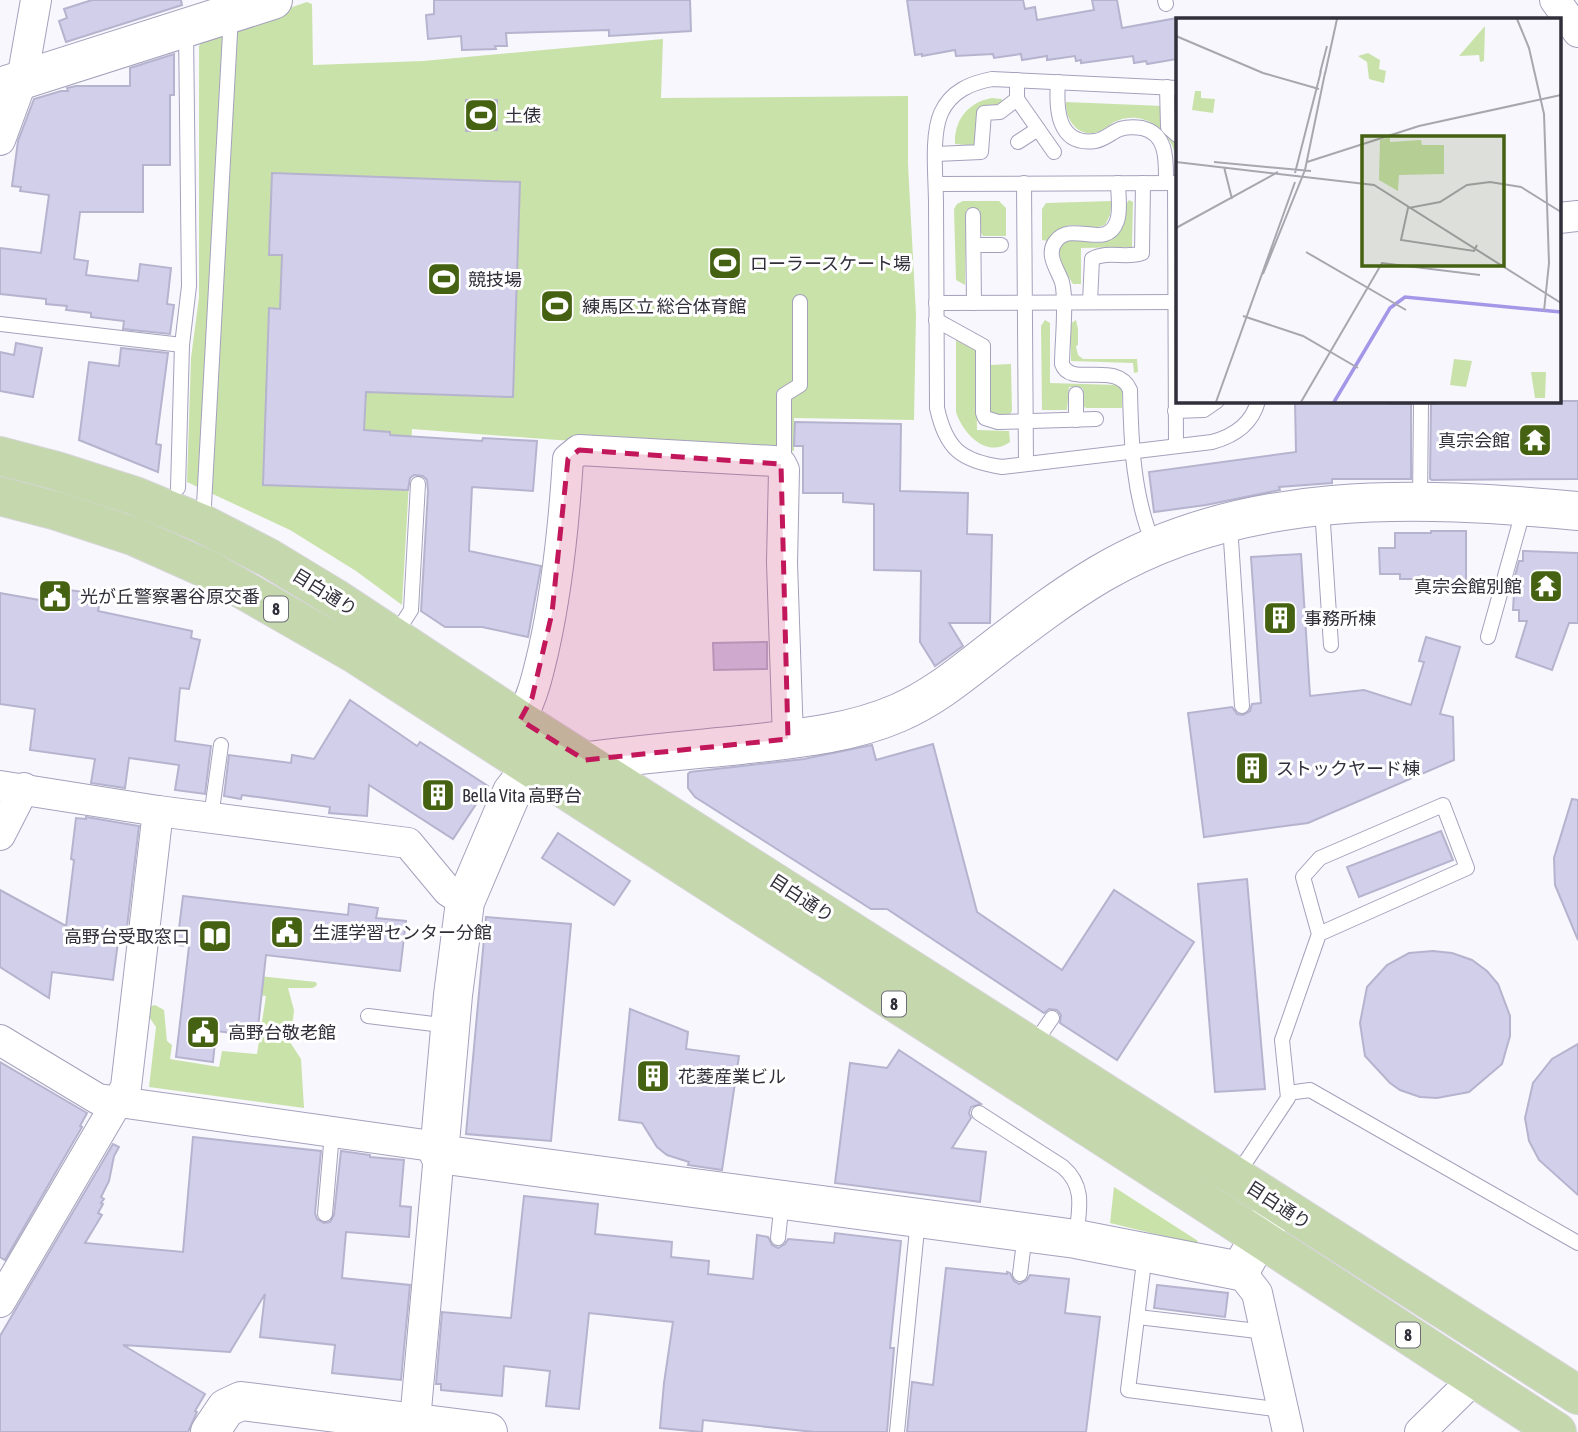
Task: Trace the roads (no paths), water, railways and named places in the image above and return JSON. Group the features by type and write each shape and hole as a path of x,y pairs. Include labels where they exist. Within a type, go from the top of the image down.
{"main road":[{"name":"目白通り","path":"0,456 135,496 203,524 269,558 394,636 584,761 1043,1032 1236,1177 1578,1395"},
{"name":"8","path":"0,496 57,510 133,536 207,569 355,654 1557,1432"}],"street":[{"path":"0,141 11,84 36,0"},
{"path":"11,84 273,0"},
{"path":"1555,0 1578,32"},
{"path":"1560,218 1578,216"},
{"path":"520,720 532,698 552,613 564,532 568,459 579,450 774,461 781,464 784,470 782,563 788,739"},
{"path":"414,1427 450,1026 465,902 512,792 530,769 788,739 868,724 910,707 946,688 1043,611 1100,574 1196,530 1253,517 1351,503 1420,501 1578,511"},
{"path":"0,835 12,787 158,811 408,843 447,891 465,902"},
{"path":"0,1302 126,1087 158,811"},
{"path":"0,1040 98,1099 439,1151 1076,1239 1240,1271 1257,1293 1285,1421"},
{"path":"1240,1271 1279,1204"},
{"path":"1420,1432 1475,1378"},
{"path":"210,1432 226,1408 241,1401 414,1427 488,1432"}],"lane":[{"path":"203,524 231,13"},
{"path":"178,488 182,345 188,286 186,28"},
{"path":"1176,134 1168,127 1172,88 992,79 970,83 953,95 941,113 936,134 937,408 942,430 955,449 977,463 1002,467 1212,442 1231,437 1244,425 1258,402"},
{"path":"1017,80 1017,99 1054,152"},
{"path":"1058,82 1060,122 1072,136 1097,141 1122,128 1146,129 1161,140 1164,147 1173,183 1176,446"},
{"path":"936,154 980,153 984,113 1000,112 1017,99"},
{"path":"1018,142 1038,128"},
{"path":"1024,183 1026,463"},
{"path":"1118,183 1117,220 1109,233 1102,236 1074,233 1062,236 1055,241 1052,254 1062,284 1064,369 1070,373 1114,376 1127,383 1130,390 1131,450 1146,527 1154,547"},
{"path":"1090,302 1092,259 1098,255 1142,253 1143,183"},
{"path":"936,184 1173,183"},
{"path":"974,215 974,303"},
{"path":"974,245 1000,245"},
{"path":"781,464 784,458 784,395 800,385 800,302"},
{"path":"936,303 1176,302"},
{"path":"936,320 983,346 985,418 998,422 1096,419"},
{"path":"0,324 182,345"},
{"path":"1076,394 1076,420"},
{"path":"1175,411 1204,410 1216,402"},
{"path":"1420,501 1421,402"},
{"path":"394,636 411,610 418,484"},
{"path":"1488,637 1525,506"},
{"path":"1322,507 1331,645"},
{"path":"1229,522 1242,706"},
{"path":"211,817 221,745"},
{"path":"1236,1177 1288,1098 1282,1040 1318,934 1303,877 1320,858 1443,804 1467,868 1318,934"},
{"path":"368,1016 450,1026"},
{"path":"1288,1093 1310,1090 1578,1242"},
{"path":"979,1113 1075,1177 1079,1190 1076,1239"},
{"path":"325,1214 332,1133"},
{"path":"778,1238 782,1198"},
{"path":"897,1432 918,1218"},
{"path":"1020,1274 1025,1233"},
{"path":"1146,1253 1128,1390 1285,1421"},
{"path":"1138,1317 1266,1332"}],"place":[{"name":"土俵","path":"481,115"},
{"name":"ローラースケート場","path":"725,263"},
{"name":"競技場","path":"444,279"},
{"name":"練馬区立 総合体育館","path":"557,306"},
{"name":"真宗会館","path":"1535,440"},
{"name":"真宗会館別館","path":"1546,586"},
{"name":"光が丘警察署谷原交番","path":"55,596"},
{"name":"事務所棟","path":"1280,618"},
{"name":"ストックヤード棟","path":"1252,768"},
{"name":"Bella Vita 高野台","path":"438,795"},
{"name":"生涯学習センター分館","path":"287,932"},
{"name":"高野台受取窓口","path":"215,936"},
{"name":"高野台敬老館","path":"203,1032"},
{"name":"花菱産業ビル","path":"653,1076"}]}
